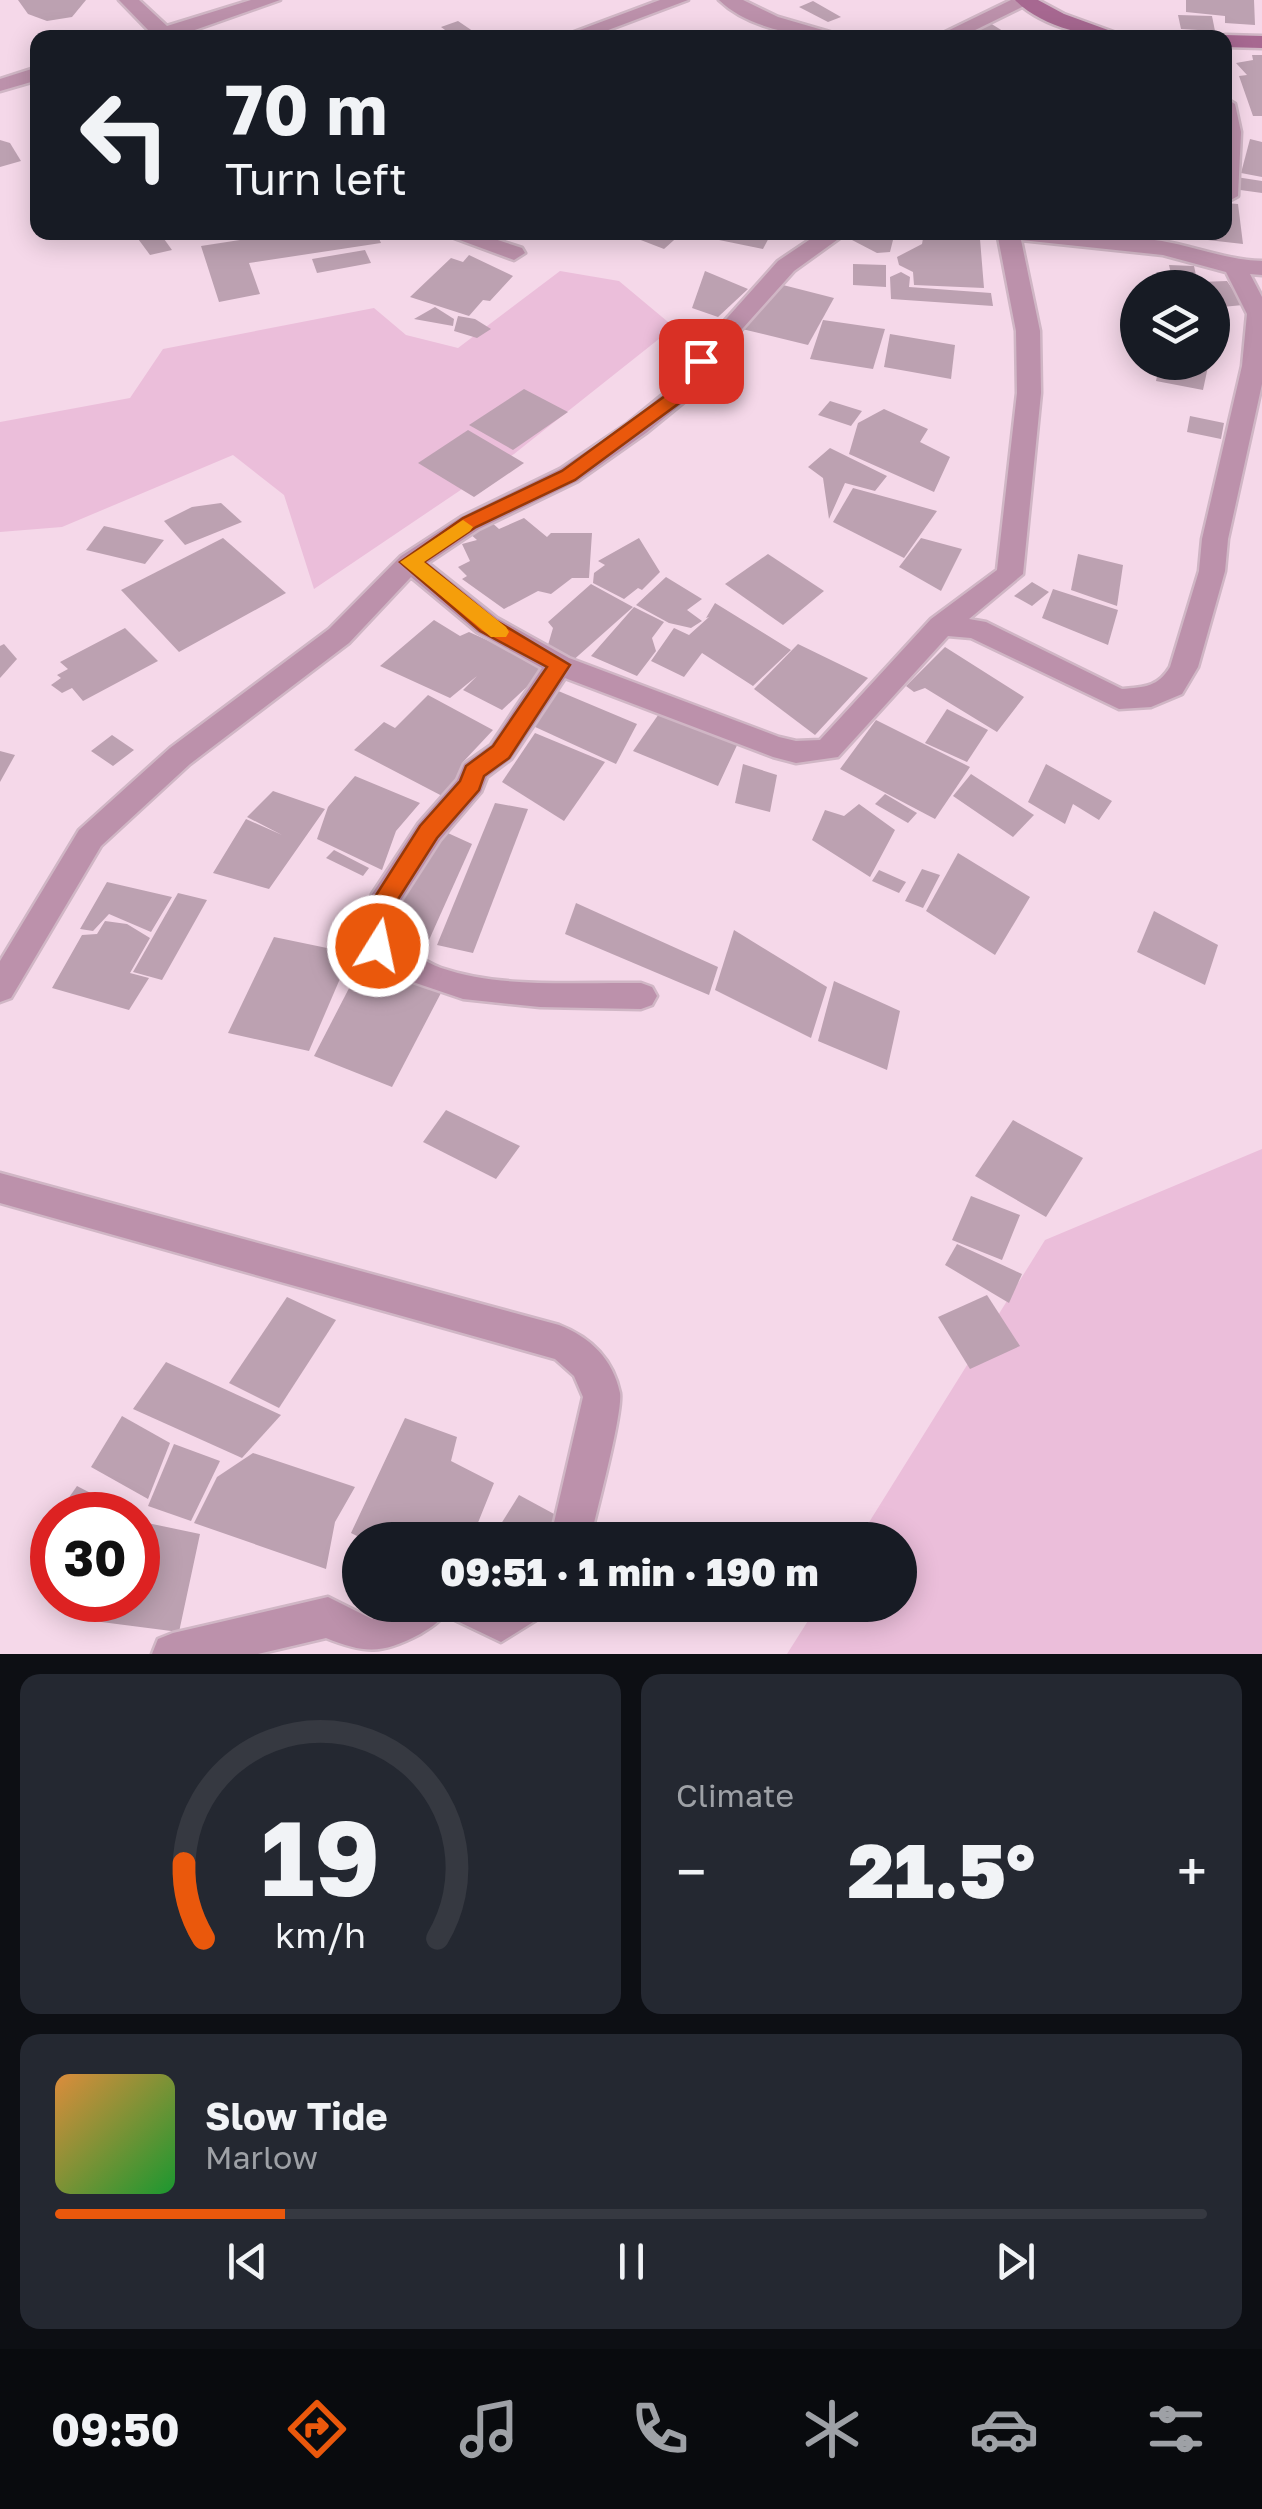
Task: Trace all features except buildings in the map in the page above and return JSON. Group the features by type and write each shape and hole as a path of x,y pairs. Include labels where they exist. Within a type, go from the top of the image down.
{"main road":[{"path":"1025,0 1058,18 1096,30"},
{"path":"1232,42 1262,42"}],"street":[{"path":"128,0 166,30"},
{"path":"183,30 271,0"},
{"path":"591,30 678,0"},
{"path":"728,0 771,21 808,30"},
{"path":"959,30 1025,0"},
{"path":"760,30 771,21"},
{"path":"0,85 30,76"},
{"path":"475,240 514,252"},
{"path":"0,988 90,838 180,756 339,636 410,562 470,522 568,475 675,397 701,361 786,266 825,240"},
{"path":"410,562 488,626 559,665 773,746 796,752 828,750 941,626 1010,574 1030,392 1028,331 1011,240"},
{"path":"941,626 976,629 1119,698 1151,697 1172,687 1184,667 1212,571 1254,366 1259,314 1249,267 1164,248 1086,240"},
{"path":"559,665 501,752 474,772 471,784 428,832 383,903 378,946 424,974 481,990 642,996"},
{"path":"0,1188 558,1342 580,1354 597,1374 602,1396 574,1522"},
{"path":"173,1654 328,1617 374,1642 403,1622"}],"shaded area":[{"path":"560,271 619,281 674,327 514,454 314,589 284,495 233,455 62,527 0,532 0,422 130,398 163,349 374,308 406,335 458,348"},
{"path":"1262,1149 1262,1654 787,1654 807,1622 917,1622 917,1522 869,1522 1045,1240"}],"slow traffic":[{"path":"463,527 410,562 499,632"}],"route":[{"path":"378,946 383,903 428,832 471,784 474,772 501,752 559,665 488,626 410,562 470,522 568,475 675,397 701,361"}]}
